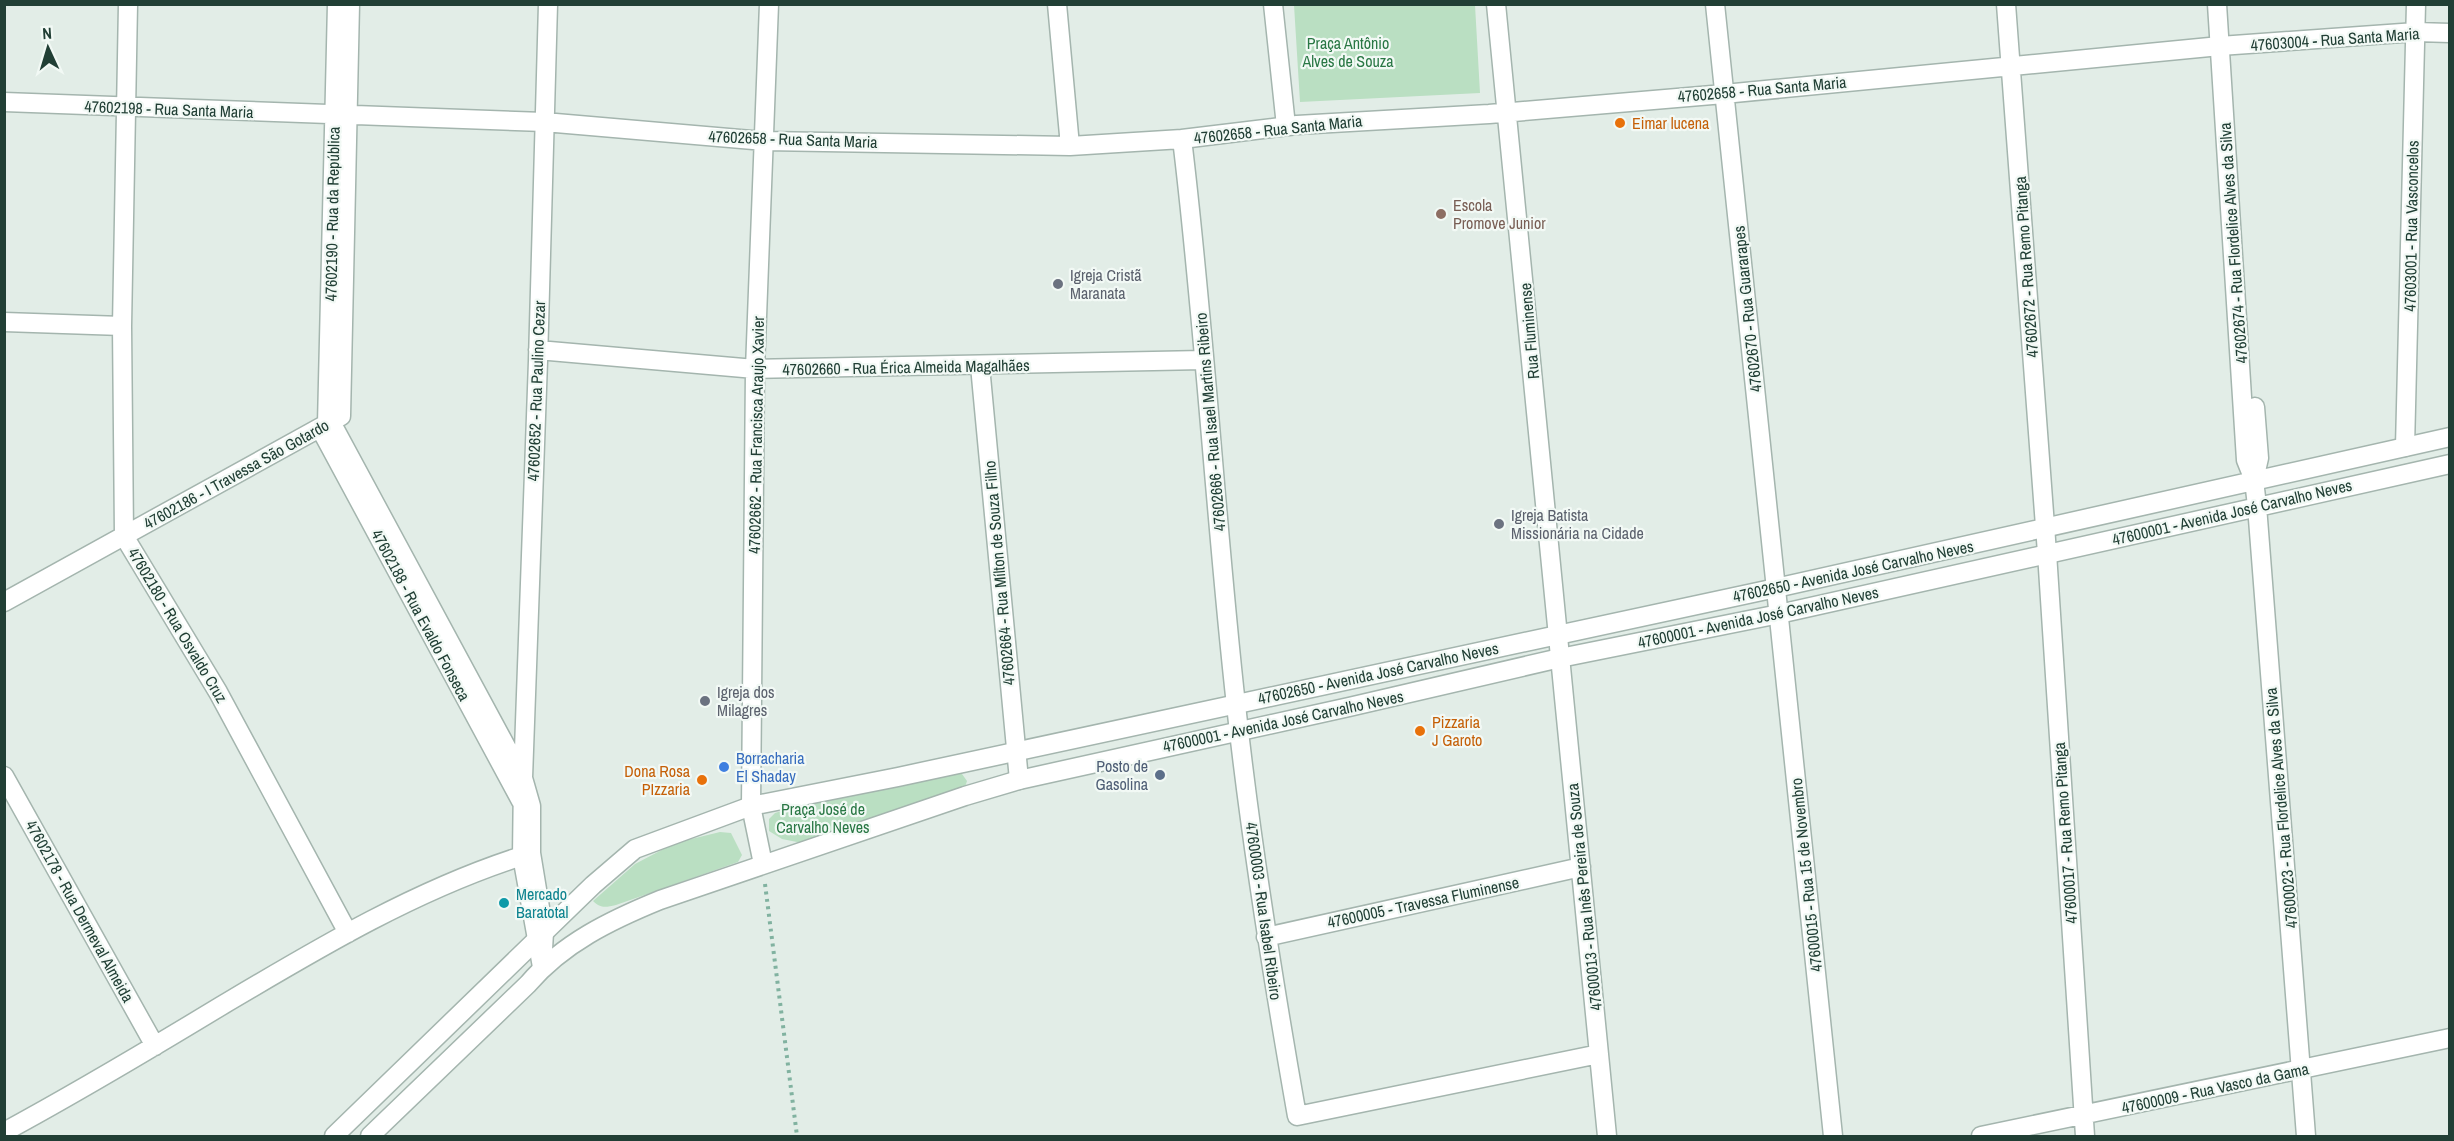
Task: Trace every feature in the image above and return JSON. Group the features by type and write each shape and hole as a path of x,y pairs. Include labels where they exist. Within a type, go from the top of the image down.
{"street":[{"name":"47602180 - Rua Osvaldo Cruz","path":"128,4 122,326 124,536 218,692 348,933"},
{"name":"47602190 - Rua da República","path":"330,422 341,116 336,4"},
{"path":"341,116 350,4"},
{"name":"47602652 - Rua Paulino Cezar","path":"541,936 522,856 522,803 548,4"},
{"name":"47602662 - Rua Francisca Araujo Xavier","path":"763,864 751,806 755,369 769,4"},
{"path":"1057,4 1070,146"},
{"path":"1273,4 1286,126"},
{"name":"Rua Fluminense","path":"1496,4 1560,658"},
{"name":"47602670 - Rua Guararapes","path":"1715,4 1779,614"},
{"name":"47602672 - Rua Remo Pitanga","path":"2006,4 2045,529"},
{"name":"47602674 - Rua Flordelice Alves da Silva","path":"2217,4 2226,46 2246,460 2254,480"},
{"path":"2226,46 2230,4"},
{"name":"47603001 - Rua Vasconcelos","path":"2405,447 2416,4"},
{"name":"47603004 - Rua Santa Maria","path":"2226,46 2416,32 2450,33"},
{"name":"47602658 - Rua Santa Maria","path":"341,116 544,122 765,141 1070,146 1182,139 1286,126 1507,112 1724,94 2226,46"},
{"name":"47602198 - Rua Santa Maria","path":"4,102 341,116"},
{"name":"47602666 - Rua Isael Martins Ribeiro","path":"1182,139 1194,238 1203,360 1236,705"},
{"path":"4,322 122,326"},
{"name":"47602660 - Rua Érica Almeida Magalhães","path":"538,350 755,369 1203,360"},
{"name":"47602664 - Rua Mílton de Souza Filho","path":"980,366 1019,780"},
{"path":"330,422 523,778"},
{"name":"47602186 - I Travessa São Gotardo","path":"4,602 330,422"},
{"name":"47602188 - Rua Evaldo Fonseca","path":"330,422 522,803"},
{"name":"47602650 - Avenida José Carvalho Neves","path":"334,1137 593,885 634,849 751,806 898,777 1776,588 2450,437"},
{"path":"2348,459 2351,485"},
{"name":"47600001 - Avenida José Carvalho Neves","path":"370,1137 528,984 542,967 583,937 613,919 763,864 1019,780 1349,708 1560,658 1779,614 2450,464"},
{"name":"47600023 - Rua Flordelice Alves da Silva","path":"2254,480 2306,1137"},
{"name":"47600017 - Rua Remo Pitanga","path":"2045,529 2085,1137"},
{"name":"47600015 - Rua 15 de Novembro","path":"1779,614 1833,1137"},
{"name":"47600013 - Rua Inês Pereira de Souza","path":"1560,658 1607,1137"},
{"path":"1345,681 1349,708"},
{"name":"47600003 - Rua Isabel Ribeiro","path":"1236,705 1266,937 1297,1116 1599,1054"},
{"name":"47602178 - Rua Dermeval Almeida","path":"4,776 156,1046"},
{"name":"47602652 - Rua Paulino Cezar","path":"523,778 531,806 531,853 541,936 542,967"},
{"path":"4,1132 348,933 440,886 522,856"},
{"name":"47600005 - Travessa Fluminense","path":"1266,937 1581,867"},
{"name":"47600009 - Rua Vasco da Gama","path":"1981,1137 2450,1038"}],"path":[{"path":"763,864 797,1137"}],"green space":[{"name":"Praça Antônio Alves de Souza","path":"1294,5 1475,5 1480,93 1300,102"},
{"name":"Praça José de Carvalho Neves","path":"954,772 962,774 967,781 964,790 802,843 782,839 769,831 769,819 775,813 823,798 900,786"},
{"name":"Praça José de Carvalho Neves","path":"720,832 731,833 742,855 738,862 616,905 606,907 593,901 635,864 675,843"}],"place":[{"name":"Eimar lucena","path":"1620,123"},
{"name":"Escola Promove Junior","path":"1441,214"},
{"name":"Igreja Cristã Maranata","path":"1058,284"},
{"name":"Igreja Batista Missionária na Cidade","path":"1499,524"},
{"name":"Igreja dos Milagres","path":"705,701"},
{"name":"Pizzaria J Garoto","path":"1420,731"},
{"name":"Borracharia El Shaday","path":"724,767"},
{"name":"Posto de Gasolina","path":"1160,775"},
{"name":"Dona Rosa PIzzaria","path":"702,780"},
{"name":"Mercado Baratotal","path":"504,903"}]}
